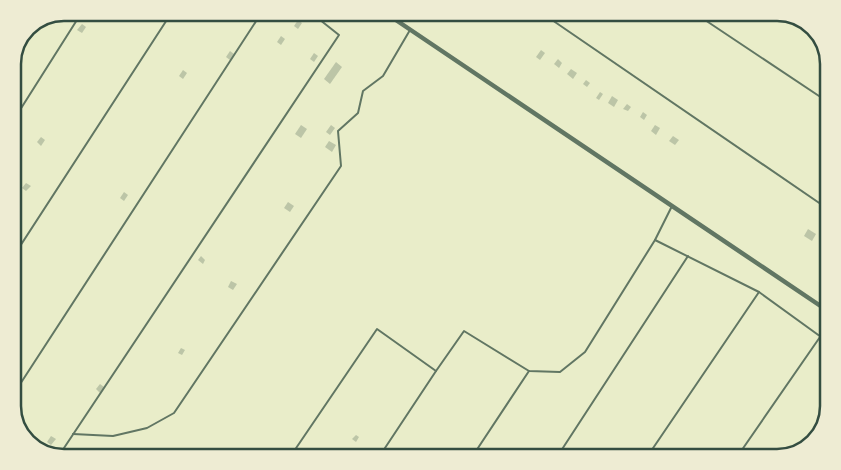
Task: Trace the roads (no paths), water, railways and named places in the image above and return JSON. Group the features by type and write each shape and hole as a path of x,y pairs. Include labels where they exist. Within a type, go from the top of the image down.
{"street":[{"path":"397,21 820,306"}],"lane":[{"path":"21,108 76,21"},
{"path":"21,245 166,21"},
{"path":"21,384 256,21"},
{"path":"64,448 339,35 321,21"},
{"path":"553,21 820,204"},
{"path":"706,21 820,97"},
{"path":"73,434 113,436 147,428 174,413 341,166 338,131 358,112 363,91 383,76 410,30"},
{"path":"385,449 464,331 529,371 560,372 585,352 655,240 672,206"},
{"path":"655,240 759,292 820,336 743,449"},
{"path":"563,449 688,256"},
{"path":"653,449 759,292"},
{"path":"296,449 377,329 436,371"},
{"path":"478,449 529,371"}]}
